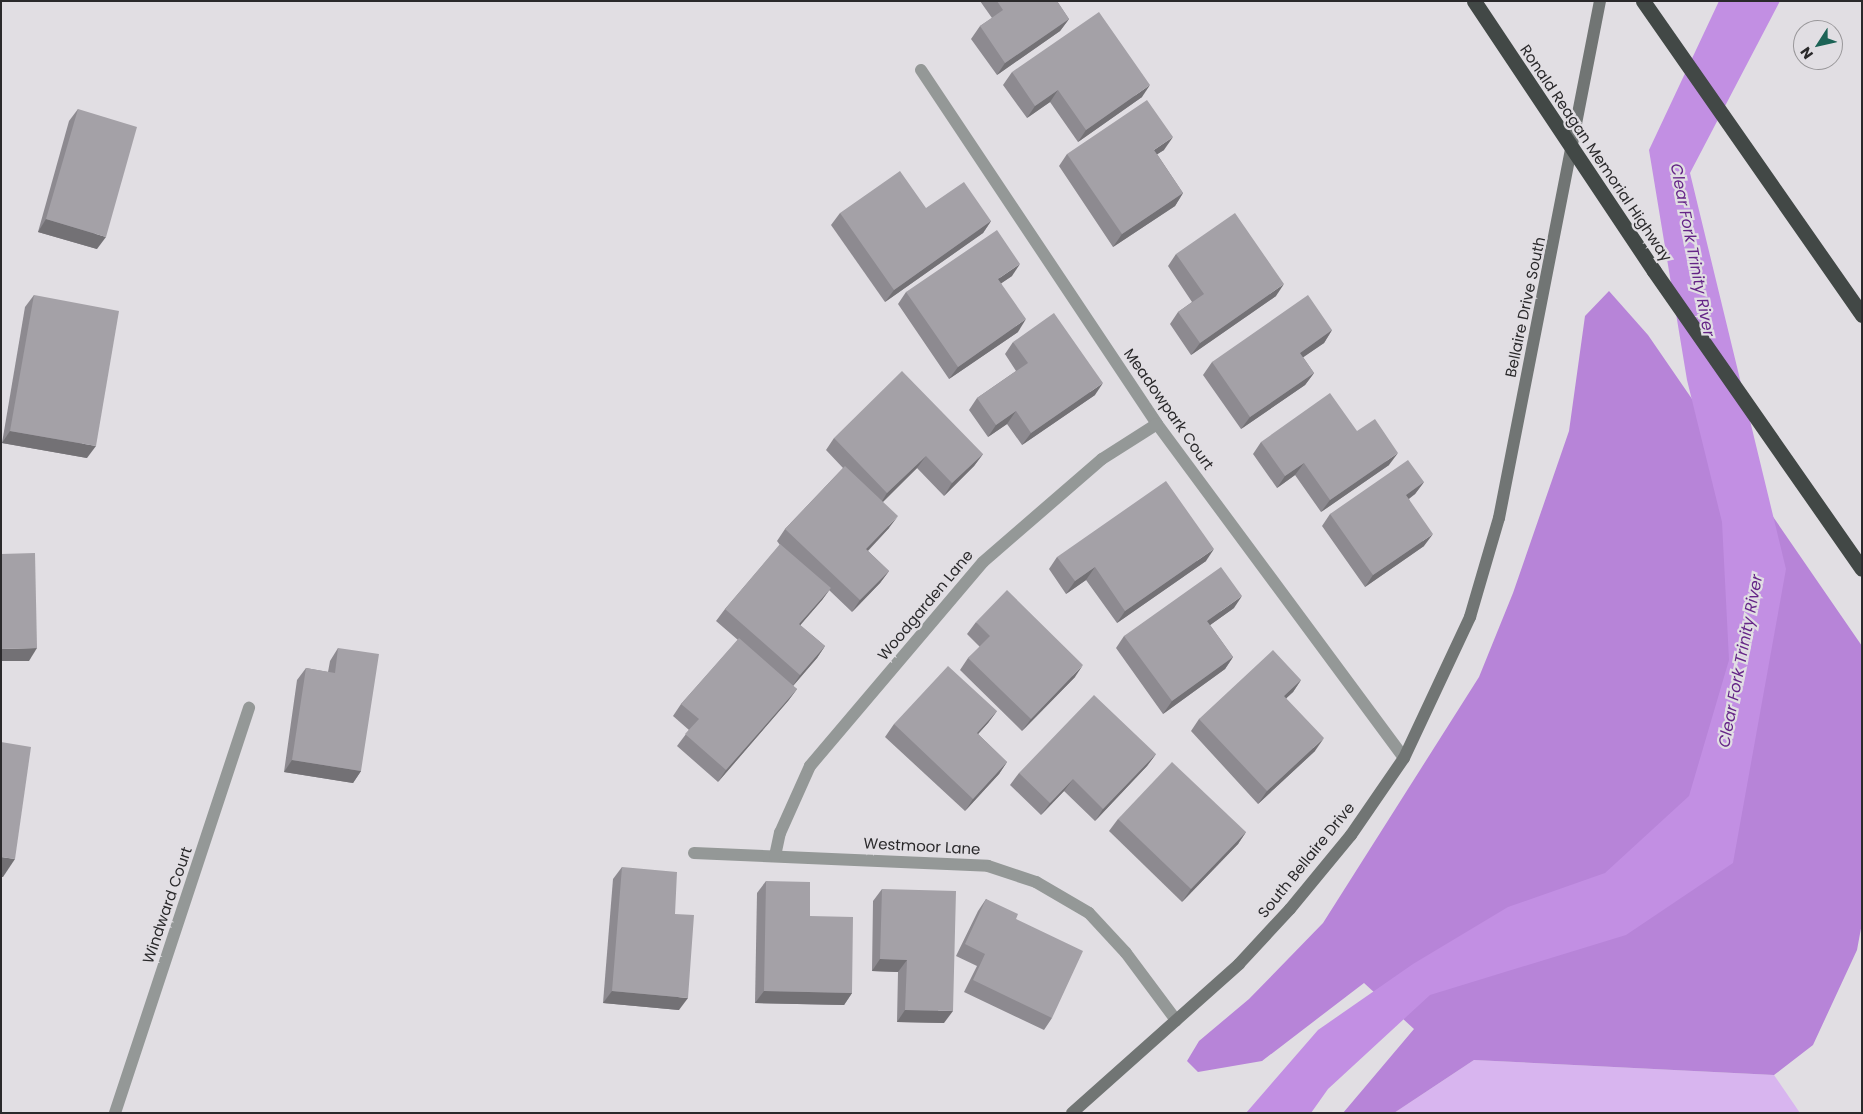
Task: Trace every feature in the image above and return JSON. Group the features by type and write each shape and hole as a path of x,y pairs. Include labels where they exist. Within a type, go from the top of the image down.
{"highway":[{"name":"Ronald Reagan Memorial Highway","path":"1474,1 1654,271 1862,569"},
{"path":"1643,1 1862,314"}],"street":[{"name":"Bellaire Drive South","path":"1470,617 1499,518 1600,1"},
{"name":"Meadowpark Court","path":"921,70 1157,424 1404,758"},
{"name":"Woodgarden Lane","path":"775,856 780,833 810,766 983,562 1102,459 1157,424"},
{"name":"South Bellaire Drive","path":"1176,1020 1239,964 1290,909 1351,835 1404,758 1470,617"},
{"name":"Windward Court","path":"115,1113 249,708"},
{"name":"Westmoor Lane","path":"694,853 988,866 1036,882 1089,913 1126,952 1176,1020"},
{"path":"1072,1113 1176,1020"}],"shaded area":[{"path":"1609,291 1648,335 1862,646 1862,923 1857,950 1813,1045 1774,1075 1474,1060 1394,1113 1343,1113 1414,1029 1364,983 1262,1061 1198,1072 1187,1061 1199,1041 1249,999 1323,923 1479,677 1513,593 1569,431 1585,316"},
{"path":"1474,1060 1774,1075 1800,1113 1394,1113"}],"water":[{"name":"Clear Fork Trinity River","path":"1719,1 1780,1 1690,173 1786,569 1733,863 1626,935 1430,995 1328,1089 1311,1113 1246,1113 1318,1030 1413,964 1508,907 1605,873 1689,796 1729,660 1722,522 1687,380 1649,150"}],"building":[{"path":"997,1 1057,1 1069,19 1005,63 980,26 1003,10"},
{"path":"1099,12 1150,85 1086,130 1058,90 1035,106 1012,72"},
{"path":"1147,100 1173,137 1154,150 1183,193 1122,234 1067,154"},
{"path":"78,109 137,127 106,237 46,219"},
{"path":"900,171 926,208 964,182 991,221 894,290 840,213"},
{"path":"1235,213 1284,284 1200,343 1178,312 1204,294 1176,254"},
{"path":"997,230 1020,264 998,279 1026,319 958,367 906,292"},
{"path":"34,295 119,311 96,446 10,431"},
{"path":"1308,295 1332,330 1300,353 1314,373 1250,417 1212,362"},
{"path":"1054,313 1103,383 1031,433 1016,411 996,425 977,398 1028,363 1013,342"},
{"path":"902,371 983,454 952,483 926,456 887,493 834,438"},
{"path":"1330,393 1357,431 1375,419 1398,453 1330,500 1304,463 1285,476 1261,442"},
{"path":"1408,460 1424,482 1406,495 1433,534 1373,575 1330,514"},
{"path":"845,466 898,516 866,549 889,571 860,600 785,529"},
{"path":"1166,481 1214,549 1125,611 1095,567 1075,581 1057,557"},
{"path":"780,544 831,588 799,624 825,646 800,675 725,609"},
{"path":"35,553 37,648 1,649 1,554"},
{"path":"1221,567 1242,596 1207,621 1233,657 1172,701 1124,636"},
{"path":"1007,590 1083,665 1031,719 968,658 990,636 976,622"},
{"path":"739,638 797,689 726,770 685,734 699,719 681,704"},
{"path":"338,648 379,654 361,771 292,760 306,668 335,673"},
{"path":"1273,650 1301,680 1284,696 1324,738 1267,791 1199,719"},
{"path":"948,666 997,711 977,733 1007,762 973,799 894,724"},
{"path":"1094,695 1156,754 1103,809 1073,779 1050,803 1019,773"},
{"path":"1,742 31,747 15,859 1,857"},
{"path":"1172,762 1246,832 1191,889 1118,819"},
{"path":"622,867 677,872 675,914 694,915 688,998 612,991"},
{"path":"766,881 810,882 810,916 853,917 852,993 764,991"},
{"path":"882,889 956,891 953,1011 905,1010 907,960 880,959"},
{"path":"986,899 1018,914 1016,919 1083,951 1052,1018 973,980 985,954 965,944"}]}
